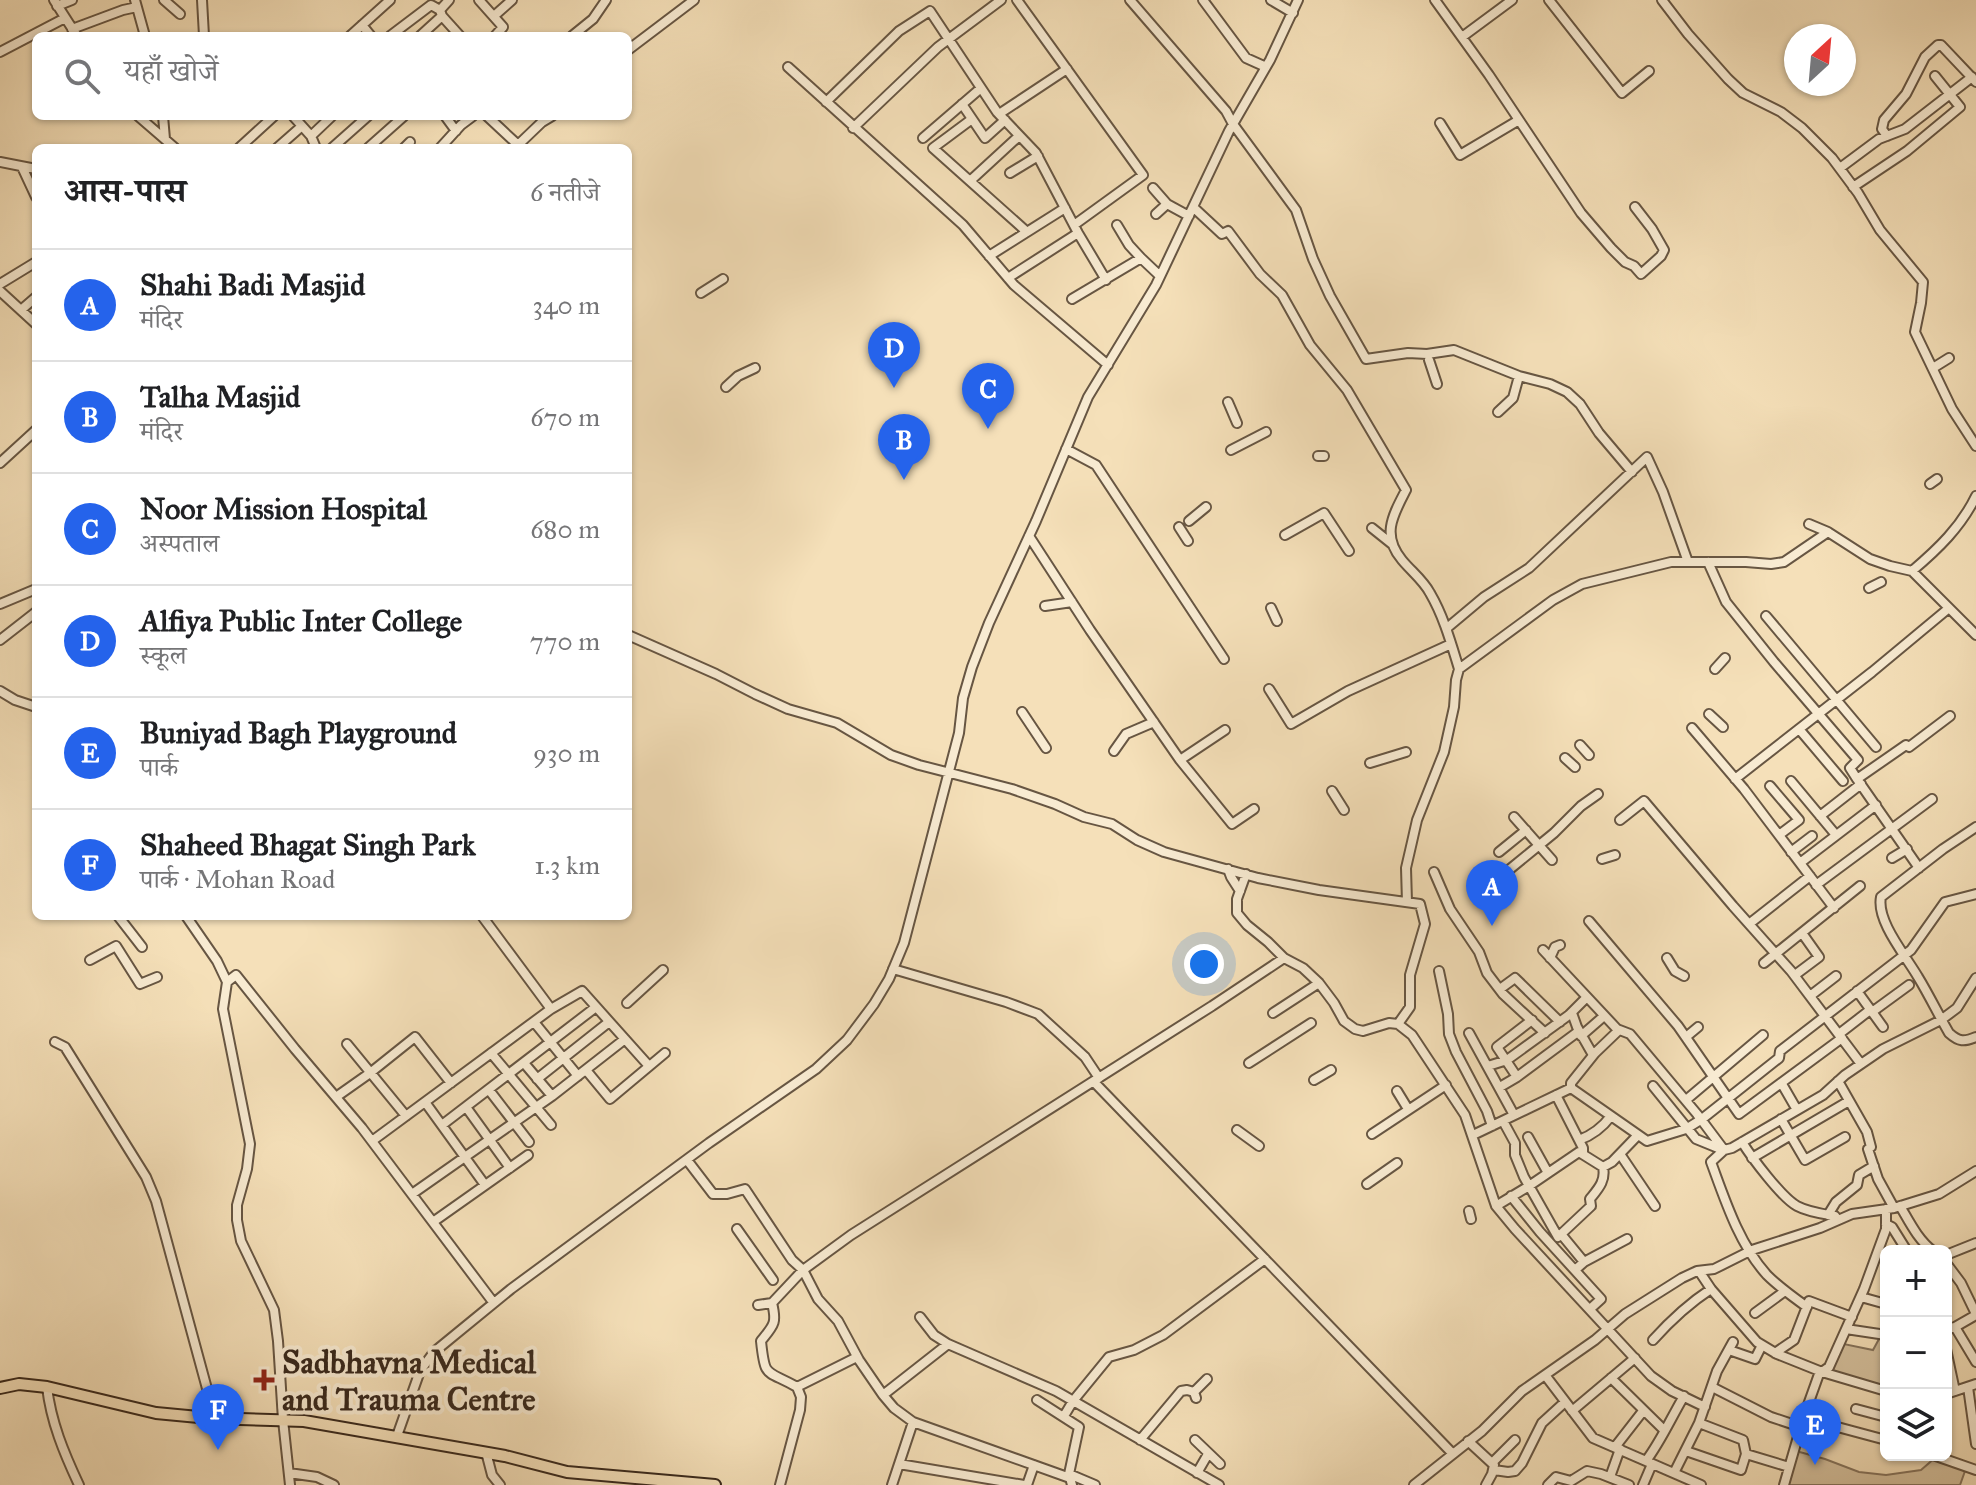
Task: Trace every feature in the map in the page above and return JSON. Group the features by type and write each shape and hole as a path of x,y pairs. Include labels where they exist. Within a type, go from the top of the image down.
{"main road":[{"path":"0,1388 19,1384 47,1387 156,1413 304,1421 486,1452 567,1472 715,1485"}],"street":[{"path":"72,0 55,3 75,32 136,4 144,32"},
{"path":"164,0 180,14"},
{"path":"202,0 204,32"},
{"path":"424,32 449,0"},
{"path":"479,0 503,27 499,32"},
{"path":"494,16 512,0"},
{"path":"580,32 606,0"},
{"path":"632,47 694,0"},
{"path":"853,128 948,39 1001,0"},
{"path":"1008,278 1143,175 1017,0"},
{"path":"1203,0 1246,58 1266,67"},
{"path":"1271,0 1293,13"},
{"path":"397,1436 420,1371 434,1352 493,1302 816,1069 847,1040 874,1004 904,943 959,733 963,698 989,623 1088,397 1160,276 1233,124 1266,67 1298,0"},
{"path":"1435,0 1581,213 1611,248 1641,274 1664,250 1635,207"},
{"path":"1462,37 1512,0"},
{"path":"1549,0 1622,93 1649,71"},
{"path":"1662,0 1728,79 1743,93 1781,112 1802,128 1840,168 1880,230 1923,282 1915,332 1952,409 1976,446"},
{"path":"354,32 386,1"},
{"path":"1137,2 1226,111 1296,210 1330,296 1366,359 1454,350 1519,376 1550,384 1567,392 1580,404 1599,433 1632,472"},
{"path":"395,32 431,5 457,32"},
{"path":"826,102 899,31 930,11 1002,117 1038,156 1106,280"},
{"path":"38,32 65,18"},
{"path":"362,25 368,32"},
{"path":"0,52 32,35"},
{"path":"1840,168 1879,139 1887,136 1905,129 1951,93 1974,80 1941,45 1925,57 1906,94 1884,120 1882,129 1887,136"},
{"path":"788,67 963,225 1014,285 1108,365"},
{"path":"962,104 985,138 1002,117 1067,69"},
{"path":"1853,187 1907,151 1960,107 1935,76"},
{"path":"923,138 981,88"},
{"path":"972,119 933,148 1027,232"},
{"path":"143,120 171,144"},
{"path":"163,120 165,139"},
{"path":"246,144 270,120"},
{"path":"297,120 314,144"},
{"path":"311,136 328,120"},
{"path":"336,144 364,120"},
{"path":"372,144 400,120"},
{"path":"448,120 456,131"},
{"path":"444,144 468,120"},
{"path":"491,120 516,144"},
{"path":"521,144 539,120"},
{"path":"1440,123 1460,155 1519,120"},
{"path":"282,144 302,126"},
{"path":"970,181 1019,136"},
{"path":"1010,173 1038,156"},
{"path":"0,162 32,168"},
{"path":"22,167 32,188"},
{"path":"1153,188 1167,204 1191,211 1222,234 1228,231 1260,274 1282,295 1310,345 1347,390 1406,490 1392,516 1392,544"},
{"path":"1156,214 1167,204"},
{"path":"989,256 1065,208"},
{"path":"1117,225 1129,245 1160,276"},
{"path":"1072,299 1141,258"},
{"path":"0,284 32,264"},
{"path":"701,293 723,279"},
{"path":"0,291 32,320"},
{"path":"21,310 32,300"},
{"path":"1933,368 1949,358"},
{"path":"1429,360 1437,384"},
{"path":"726,387 738,376 755,368"},
{"path":"1498,412 1513,398 1519,376"},
{"path":"1228,402 1237,423"},
{"path":"1231,450 1266,432"},
{"path":"0,463 32,434"},
{"path":"1066,449 1096,465 1224,659"},
{"path":"1447,628 1484,597 1529,568 1647,457 1688,562"},
{"path":"1912,571 1966,517 1976,498"},
{"path":"1189,521 1206,507"},
{"path":"1285,535 1324,513 1349,551"},
{"path":"1809,524 1828,532 1870,559 1912,571 1976,635"},
{"path":"1179,527 1188,541"},
{"path":"1372,528 1392,544 1400,558 1426,585 1447,628 1459,669 1444,752 1417,820 1406,868 1407,902"},
{"path":"1459,669 1553,600 1582,584 1671,562 1784,562 1828,532"},
{"path":"1029,536 1180,760 1232,824 1254,809"},
{"path":"1708,562 1726,602 1858,760 1850,768 1919,868"},
{"path":"1869,588 1881,582"},
{"path":"0,604 32,591"},
{"path":"1045,606 1072,602"},
{"path":"1271,608 1277,621"},
{"path":"1735,779 1949,608"},
{"path":"0,640 32,615"},
{"path":"1766,616 1876,747"},
{"path":"632,637 788,709 837,723 891,755 1012,789 1084,817 1112,824 1164,852 1319,890 1420,904 1425,924 1410,975 1410,1007 1398,1024"},
{"path":"1269,689 1291,724 1348,691 1451,644"},
{"path":"1715,669 1725,658"},
{"path":"0,691 32,706"},
{"path":"1022,712 1046,748"},
{"path":"1709,714 1723,727"},
{"path":"1820,816 1906,745 1909,747 1950,716"},
{"path":"1114,751 1126,734 1154,722"},
{"path":"1692,728 1834,908"},
{"path":"1799,729 1843,781"},
{"path":"1180,760 1225,730"},
{"path":"1580,745 1589,755"},
{"path":"1370,763 1406,752"},
{"path":"1565,758 1575,767"},
{"path":"1791,781 1836,835"},
{"path":"1770,786 1799,820 1779,835"},
{"path":"1332,791 1344,810"},
{"path":"1510,869 1598,794"},
{"path":"1816,885 1932,799"},
{"path":"1620,820 1644,801 1795,975 1861,1064"},
{"path":"1800,863 1876,805"},
{"path":"1514,817 1552,860"},
{"path":"1976,827 1881,897 1880,904 1890,930 1949,1033 1963,1042 1976,1037"},
{"path":"1499,852 1526,830"},
{"path":"1791,852 1812,836"},
{"path":"1892,858 1907,849"},
{"path":"1602,859 1615,855"},
{"path":"1228,869 1240,891"},
{"path":"1434,872 1450,909 1479,952 1487,973 1545,1033"},
{"path":"1246,874 1237,899 1237,913 1247,925 1284,958 1303,968 1319,983 1344,1021 1357,1033 1389,1023 1398,1024 1412,1035 1465,1115 1496,1206 1651,1376 1705,1407"},
{"path":"1749,924 1810,876"},
{"path":"1764,963 1860,886"},
{"path":"1571,1088 1647,1141 1686,1129 1779,1058 1780,1051 1911,950 1945,902 1974,897"},
{"path":"121,920 142,947"},
{"path":"189,920 217,961 227,982 223,1009 250,1144 237,1205 237,1220 241,1241 274,1310 290,1485"},
{"path":"485,920 551,1009"},
{"path":"1589,921 1686,1037 1739,1114 1909,985"},
{"path":"1795,975 1819,957 1802,933"},
{"path":"1550,958 1555,947 1560,945"},
{"path":"90,960 116,946 140,984 157,977"},
{"path":"1543,950 1604,1016 1619,1030 1630,1034 1702,1119 1724,1150"},
{"path":"758,1305 772,1303 803,1270 851,1235 1284,958"},
{"path":"1667,958 1675,971 1684,976"},
{"path":"893,969 1038,1014 1085,1057 1096,1080 1453,1454"},
{"path":"627,1003 663,970"},
{"path":"1439,971 1449,1034 1492,1126"},
{"path":"227,982 236,975 372,1141 493,1302"},
{"path":"1810,996 1836,976"},
{"path":"1500,989 1515,978 1560,1022"},
{"path":"1807,1307 1766,1274 1750,1251 1735,1227 1711,1162 1724,1150 1823,1095 1883,1049 1941,1020 1957,1008 1976,978"},
{"path":"1273,1013 1319,983"},
{"path":"372,1141 551,1009 582,991 649,1066"},
{"path":"1857,991 1883,1027"},
{"path":"1488,1066 1507,1060 1572,1013 1586,998"},
{"path":"442,1125 596,1007"},
{"path":"1572,1013 1593,1055"},
{"path":"1500,1087 1604,1016"},
{"path":"1517,1077 1497,1047 1532,1020"},
{"path":"534,1022 564,1058 610,1099 665,1053"},
{"path":"537,1079 609,1022"},
{"path":"1249,1063 1311,1023"},
{"path":"1686,1037 1698,1027"},
{"path":"1571,1088 1571,1083 1593,1055 1619,1030"},
{"path":"1469,1033 1514,1115"},
{"path":"1686,1100 1763,1035"},
{"path":"336,1097 415,1037 451,1083"},
{"path":"412,1194 552,1096 625,1039"},
{"path":"55,1042 65,1047 146,1177 156,1201 209,1396 209,1418"},
{"path":"347,1044 406,1116"},
{"path":"491,1053 551,1125"},
{"path":"524,1063 552,1096"},
{"path":"1314,1080 1331,1070"},
{"path":"1838,1081 1867,1132 1871,1147 1868,1149 1878,1179 1893,1207 1927,1245"},
{"path":"1782,1084 1797,1110"},
{"path":"1372,1134 1446,1085"},
{"path":"1653,1086 1696,1139 1724,1150"},
{"path":"1473,1135 1571,1088"},
{"path":"489,1090 529,1142"},
{"path":"1397,1091 1408,1109"},
{"path":"1556,1095 1583,1148 1583,1154"},
{"path":"1752,1158 1849,1101"},
{"path":"425,1102 485,1185"},
{"path":"466,1107 510,1168"},
{"path":"1579,1140 1591,1136 1611,1116"},
{"path":"1781,1119 1805,1160 1845,1137"},
{"path":"1496,1206 1529,1186 1579,1152 1603,1167 1605,1175 1590,1199 1591,1206 1558,1237 1529,1186 1515,1155 1515,1143 1503,1121"},
{"path":"1237,1130 1259,1146"},
{"path":"1515,1143 1532,1135 1548,1173"},
{"path":"1603,1167 1638,1135"},
{"path":"1742,1142 1792,1204 1835,1216 1838,1220"},
{"path":"1620,1154 1655,1206"},
{"path":"433,1222 528,1155"},
{"path":"687,1160 713,1194 745,1189 792,1260 803,1270 818,1299 838,1321 857,1357 894,1408 913,1422 1070,1479 1095,1485"},
{"path":"1367,1184 1397,1163"},
{"path":"1828,1215 1836,1202 1857,1185 1859,1175 1874,1166"},
{"path":"1414,1485 1482,1431 1522,1391 1625,1314 1682,1278 1714,1269 1750,1251 1852,1214 1939,1194 1976,1171"},
{"path":"1511,1196 1601,1299 1590,1309"},
{"path":"1784,1485 1819,1374 1829,1367 1861,1297 1893,1207"},
{"path":"1886,1224 1892,1227 1903,1245"},
{"path":"737,1229 773,1280"},
{"path":"1561,1234 1584,1262"},
{"path":"1575,1270 1627,1239"},
{"path":"1952,1253 1976,1243"},
{"path":"1064,1416 1109,1357 1134,1350 1163,1335 1265,1259"},
{"path":"1699,1271 1757,1342 1775,1353 1822,1372 1880,1389"},
{"path":"1952,1271 1976,1315 1952,1327"},
{"path":"1653,1340 1671,1319 1711,1289"},
{"path":"1755,1313 1785,1291"},
{"path":"1861,1297 1880,1302"},
{"path":"1775,1353 1794,1340 1809,1301 1852,1317"},
{"path":"772,1303 775,1324 761,1341 763,1366 767,1372 797,1387 801,1397 780,1485"},
{"path":"920,1317 934,1335 948,1344 1056,1391 1219,1485"},
{"path":"1846,1329 1880,1334"},
{"path":"1952,1331 1976,1362"},
{"path":"883,1395 948,1344"},
{"path":"1674,1473 1699,1423 1717,1371 1731,1346 1755,1359 1762,1345"},
{"path":"797,1387 857,1357"},
{"path":"1572,1411 1635,1358"},
{"path":"1545,1375 1593,1438 1701,1485"},
{"path":"1611,1378 1664,1430"},
{"path":"1140,1440 1181,1391 1187,1390 1195,1395 1207,1379"},
{"path":"1952,1392 1972,1385 1976,1444"},
{"path":"47,1387 60,1444 79,1485"},
{"path":"1712,1387 1771,1417 1801,1427"},
{"path":"1643,1485 1649,1462 1684,1396"},
{"path":"1037,1400 1079,1427 1070,1479"},
{"path":"1468,1441 1493,1466 1508,1472 1515,1471 1542,1423 1565,1402"},
{"path":"1856,1409 1880,1415"},
{"path":"1610,1477 1617,1448 1643,1411"},
{"path":"1804,1416 1880,1438"},
{"path":"892,1485 913,1422"},
{"path":"1686,1451 1741,1470 1746,1454 1743,1440 1699,1423"},
{"path":"1195,1440 1220,1464"},
{"path":"1486,1485 1493,1466 1515,1440"},
{"path":"486,1452 492,1475 500,1485"},
{"path":"1197,1473 1208,1454"},
{"path":"1746,1454 1789,1467"},
{"path":"1950,1461 1976,1470"},
{"path":"899,1464 1026,1485 1034,1465"},
{"path":"1548,1485 1556,1477 1571,1481 1587,1471 1629,1485"},
{"path":"289,1473 317,1477 334,1485"},
{"path":"487,1485 492,1475"}],"shaded area":[{"path":"1880,1339 1880,1387 1826,1372 1844,1344 1873,1350"},
{"path":"1796,1451 1859,1472 1886,1475 1921,1470 1931,1461 1944,1461 1965,1471 1960,1485 1785,1485"}],"place":[{"name":"Alfiya Public Inter College","path":"894,388"},
{"name":"Noor Mission Hospital","path":"988,429"},
{"name":"Talha Masjid","path":"904,480"},
{"name":"Shahi Badi Masjid","path":"1492,926"},
{"name":"Sadbhavna Medical and Trauma Centre","path":"264,1380"},
{"name":"Shaheed Bhagat Singh Park","path":"218,1450"},
{"name":"Buniyad Bagh Playground","path":"1815,1465"}]}
